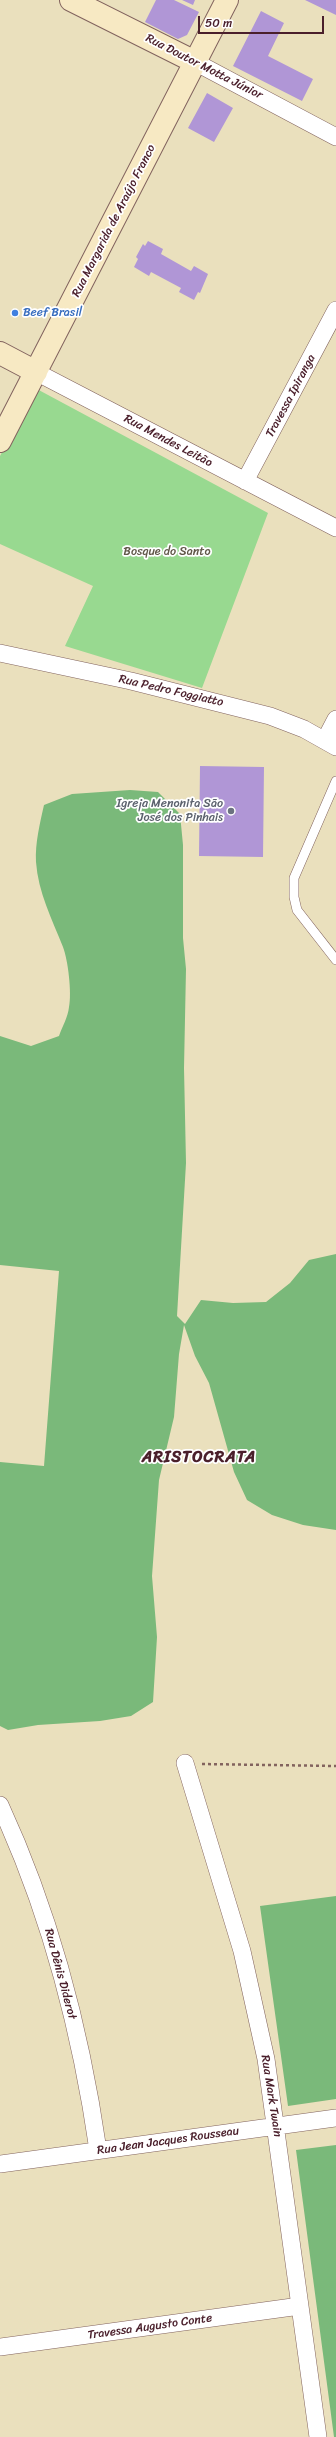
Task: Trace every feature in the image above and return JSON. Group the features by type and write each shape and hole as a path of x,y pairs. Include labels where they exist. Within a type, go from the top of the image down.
{"main road":[{"name":"Rua Doutor Motta Júnior","path":"71,0 195,62"},
{"name":"Rua Margarida de Araújo Franco","path":"0,441 227,0"},
{"name":"Rua Mendes Leitão","path":"0,353 36,372"}],"street":[{"name":"Rua Doutor Motta Júnior","path":"195,62 336,137"},
{"name":"Travessa Ipiranga","path":"245,481 336,310"},
{"name":"Rua Mendes Leitão","path":"36,372 336,528"},
{"name":"Rua Pedro Foggiatto","path":"0,653 130,681 270,716 304,729 330,744"},
{"path":"330,744 336,719"},
{"name":"Rua Mark Twain","path":"185,1763 242,1951 264,2051 276,2126 318,2437"},
{"name":"Rua Dênis Diderot","path":"0,1805 30,1876 55,1954 80,2053 98,2150"},
{"name":"Rua Jean Jacques Rousseau","path":"0,2164 336,2118"},
{"name":"Travessa Augusto Conte","path":"0,2347 300,2306"}],"lane":[{"path":"336,781 294,878 294,897 296,910 336,960"}],"path":[{"path":"185,1763 336,1766"}],"green space":[{"name":"Bosque do Santo","path":"35,388 268,513 202,688 65,646 93,586 0,544 0,456"},
{"path":"130,790 158,792 180,814 183,845 183,938 186,969 184,1068 186,1163 177,1316 185,1324 201,1300 233,1303 266,1302 290,1283 309,1260 336,1254 336,1530 303,1525 272,1515 247,1500 234,1472 209,1383 195,1356 184,1325 179,1354 174,1417 159,1480 152,1576 157,1637 153,1702 131,1716 100,1721 38,1725 8,1730 0,1726 0,1462 44,1466 59,1271 0,1265 0,1036 31,1046 59,1036 66,1018 70,1001 69,977 63,947 50,916 37,873 36,848 44,805 72,794"},
{"path":"336,1896 336,2099 288,2106 260,1906"},
{"path":"336,2145 336,2437 334,2437 296,2150"}],"building":[{"path":"156,0 174,0 199,12 187,35 178,39 145,22"},
{"path":"182,0 195,0 193,5"},
{"path":"305,0 336,0 336,15"},
{"path":"261,11 284,23 268,56 313,79 302,101 233,66"},
{"path":"207,93 233,108 214,142 188,128"},
{"path":"148,241 163,249 161,254 191,271 194,266 208,274 200,293 198,292 194,300 179,292 181,288 151,272 149,276 134,267 138,259 136,257 143,244 145,246"},
{"name":"Igreja Menonita São José dos Pinhais","path":"200,766 264,767 263,857 199,856"}],"place":[{"name":"Beef Brasil","path":"15,313"},
{"name":"Igreja Menonita São José dos Pinhais","path":"231,811"}],"district":[{"name":"ARISTOCRATA","path":"199,1458"}]}
